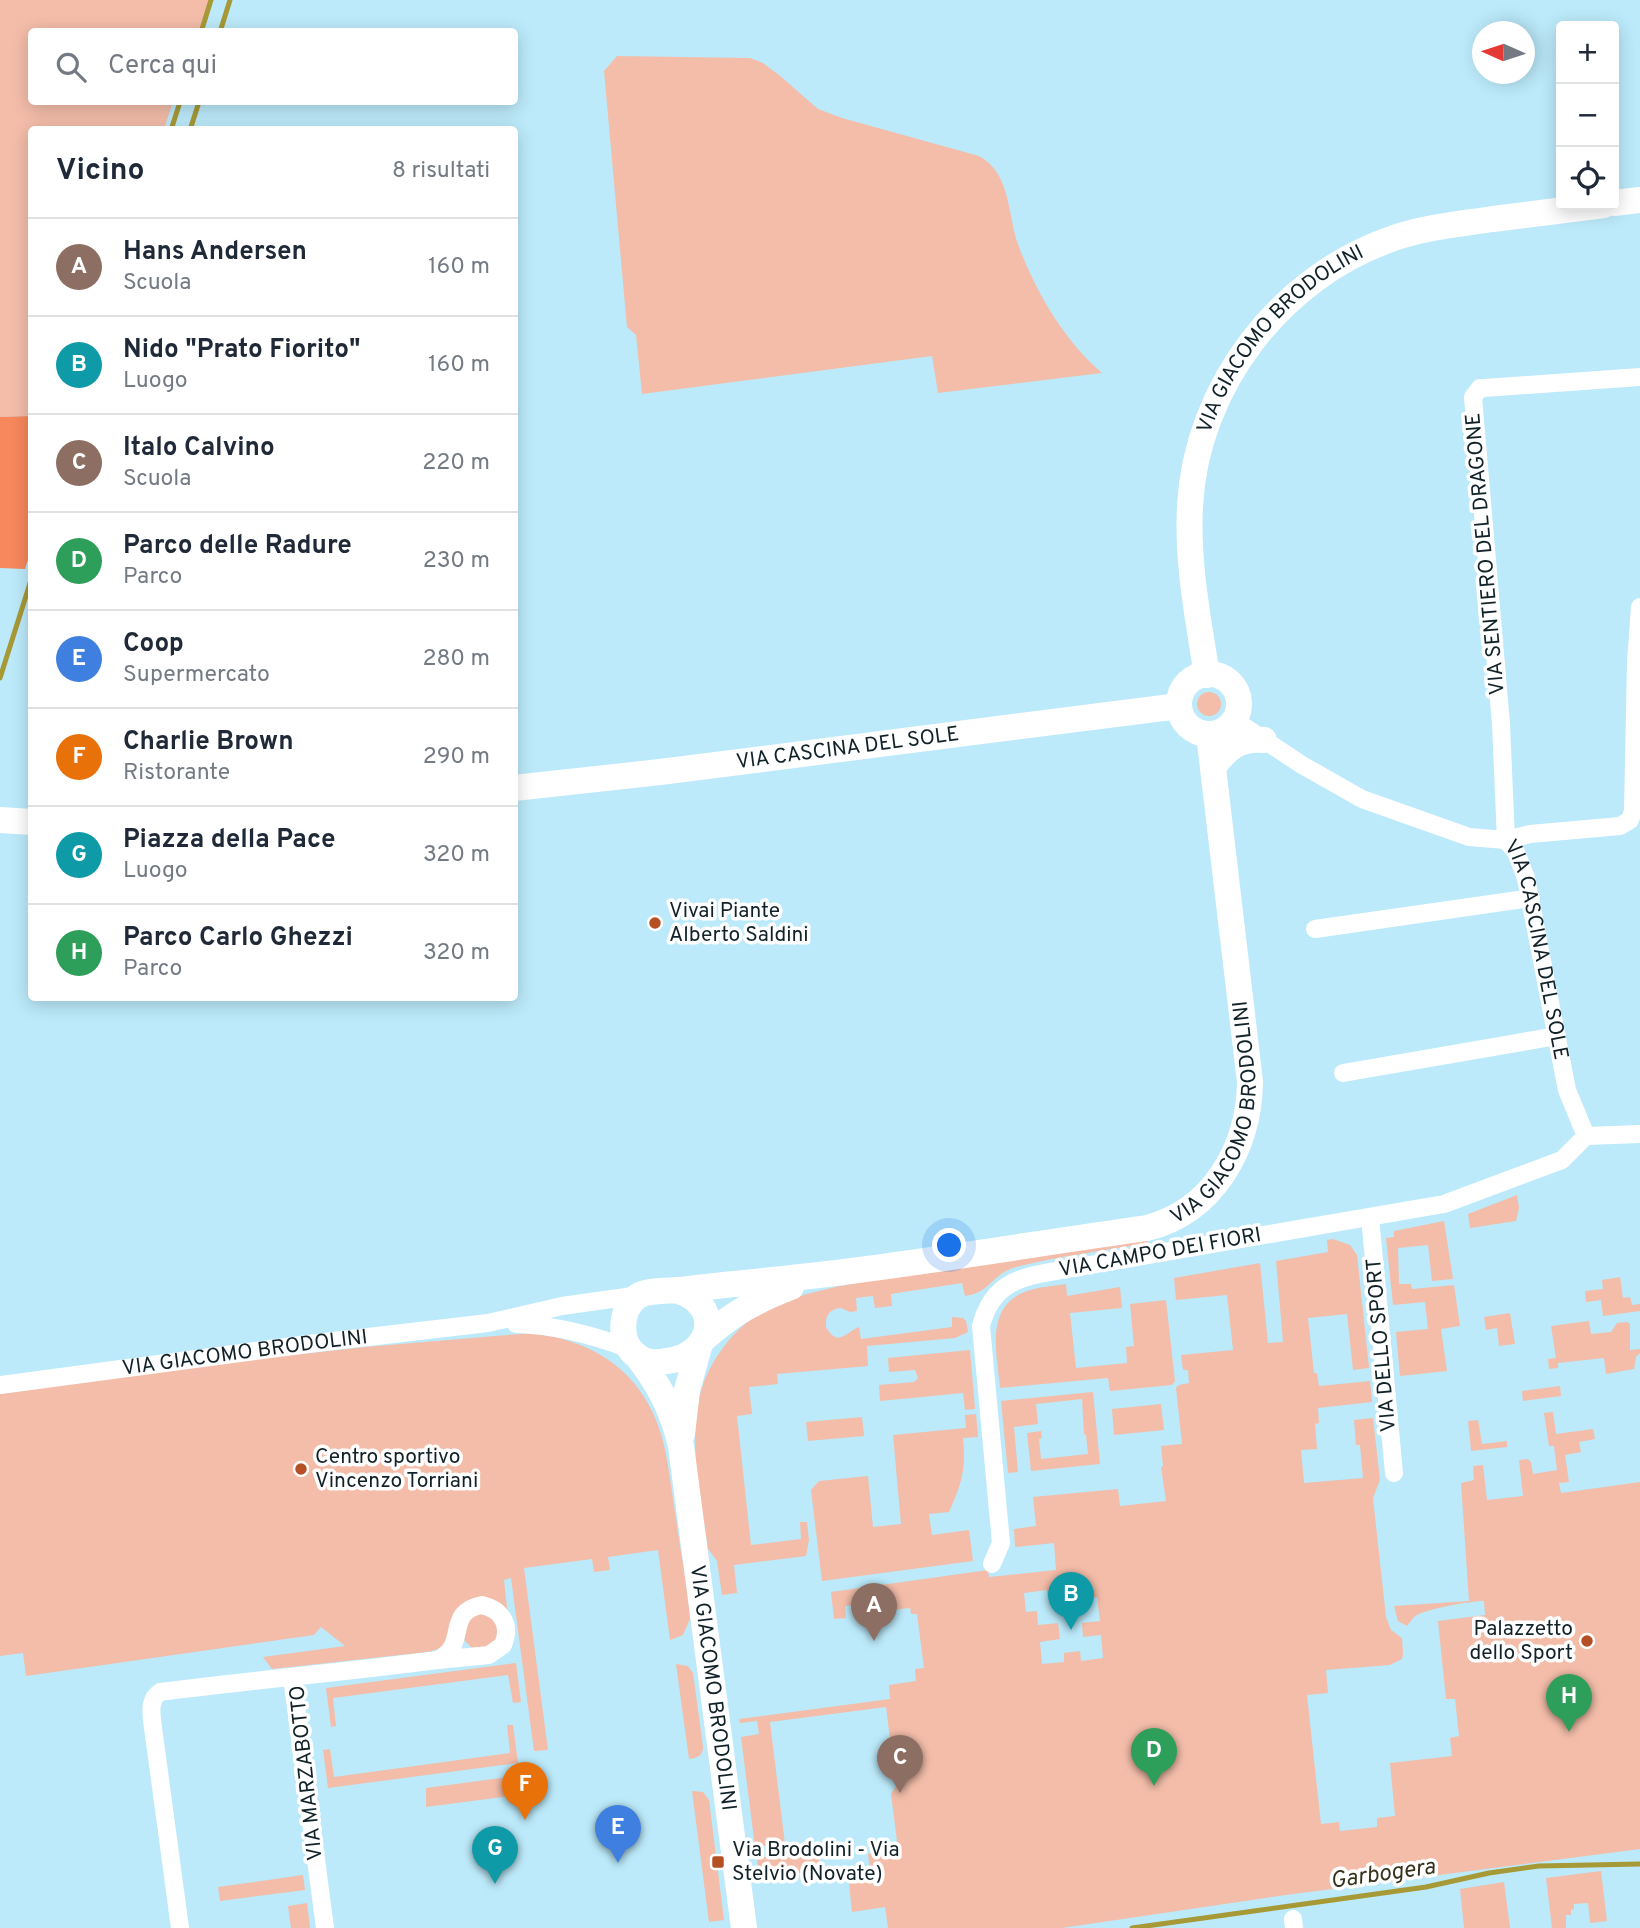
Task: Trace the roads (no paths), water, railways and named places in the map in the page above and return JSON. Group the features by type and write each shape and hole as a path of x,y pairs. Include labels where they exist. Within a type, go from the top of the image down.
{"street":[{"path":"1619,203 1640,200"},
{"name":"VIA GIACOMO BRODOLINI","path":"1207,675 1191,559 1189,517 1192,481 1196,457 1211,412 1250,343 1289,301 1357,253 1395,238 1441,226 1565,210"},
{"name":"VIA SENTIERO DEL DRAGONE","path":"1506,840 1501,724 1473,397 1480,388 1640,377"},
{"path":"1506,840 1530,834 1620,825 1630,820 1633,811 1640,607"},
{"path":"1207,675 1221,677 1234,688 1239,704 1234,720 1220,732 1209,734 1200,733 1185,723 1179,706 1180,697 1189,682 1196,677 1207,675"},
{"name":"VIA CASCINA DEL SOLE","path":"518,788 1179,706"},
{"name":"VIA CASCINA DEL SOLE","path":"1234,720 1301,765 1362,799 1469,837 1506,840 1522,865 1531,898 1567,1090 1586,1136"},
{"name":"VIA GIACOMO BRODOLINI","path":"676,1290 827,1274 1154,1226 1188,1209 1222,1175 1236,1153 1241,1139 1250,1082 1209,734"},
{"path":"1213,768 1230,747 1249,740 1264,740"},
{"path":"0,820 28,822"},
{"path":"1315,929 1531,898"},
{"path":"1343,1073 1557,1037"},
{"path":"1586,1136 1640,1135"},
{"name":"VIA CAMPO DEI FIORI","path":"992,1564 1001,1543 981,1326 990,1301 999,1291 1028,1276 1444,1204 1544,1169 1568,1156 1586,1136"},
{"name":"VIA DELLO SPORT","path":"1370,1217 1394,1473"},
{"name":"VIA GIACOMO BRODOLINI","path":"681,1446 687,1390 702,1342 735,1313 750,1304 827,1274"},
{"path":"676,1290 692,1296 701,1305 707,1319 702,1342 686,1357 677,1360 652,1362 633,1353 623,1330 631,1302 640,1295 676,1290"},
{"name":"VIA GIACOMO BRODOLINI","path":"0,1385 488,1323 562,1306 640,1295"},
{"name":"VIA GIACOMO BRODOLINI","path":"488,1323 553,1327 600,1338 633,1353 656,1381 671,1409 681,1446 744,1928"},
{"name":"VIA MARZABOTTO","path":"325,1928 292,1677 438,1660"},
{"path":"180,1928 152,1720 153,1699 160,1692 292,1677"}],"waterway":[{"path":"202,28 211,0"},
{"path":"221,28 230,0"},
{"path":"172,126 179,105"},
{"path":"191,126 198,105"},
{"path":"0,678 28,590"},
{"name":"Garbogera","path":"1132,1928 1426,1887 1489,1873 1539,1866 1640,1864"}],"place":[{"name":"Vivai Piante Alberto Saldini","path":"655,923"},
{"name":"Centro sportivo Vincenzo Torriani","path":"301,1469"},
{"name":"Nido \"Prato Fiorito\"","path":"1071,1630"},
{"name":"Hans Andersen","path":"874,1641"},
{"name":"Palazzetto dello Sport","path":"1587,1641"},
{"name":"Parco Carlo Ghezzi","path":"1569,1732"},
{"name":"Parco delle Radure","path":"1154,1786"},
{"name":"Italo Calvino","path":"900,1793"},
{"name":"Charlie Brown","path":"525,1820"},
{"name":"Via Brodolini - Via Stelvio (Novate)","path":"718,1862"},
{"name":"Coop","path":"618,1863"},
{"name":"Piazza della Pace","path":"495,1884"}]}
